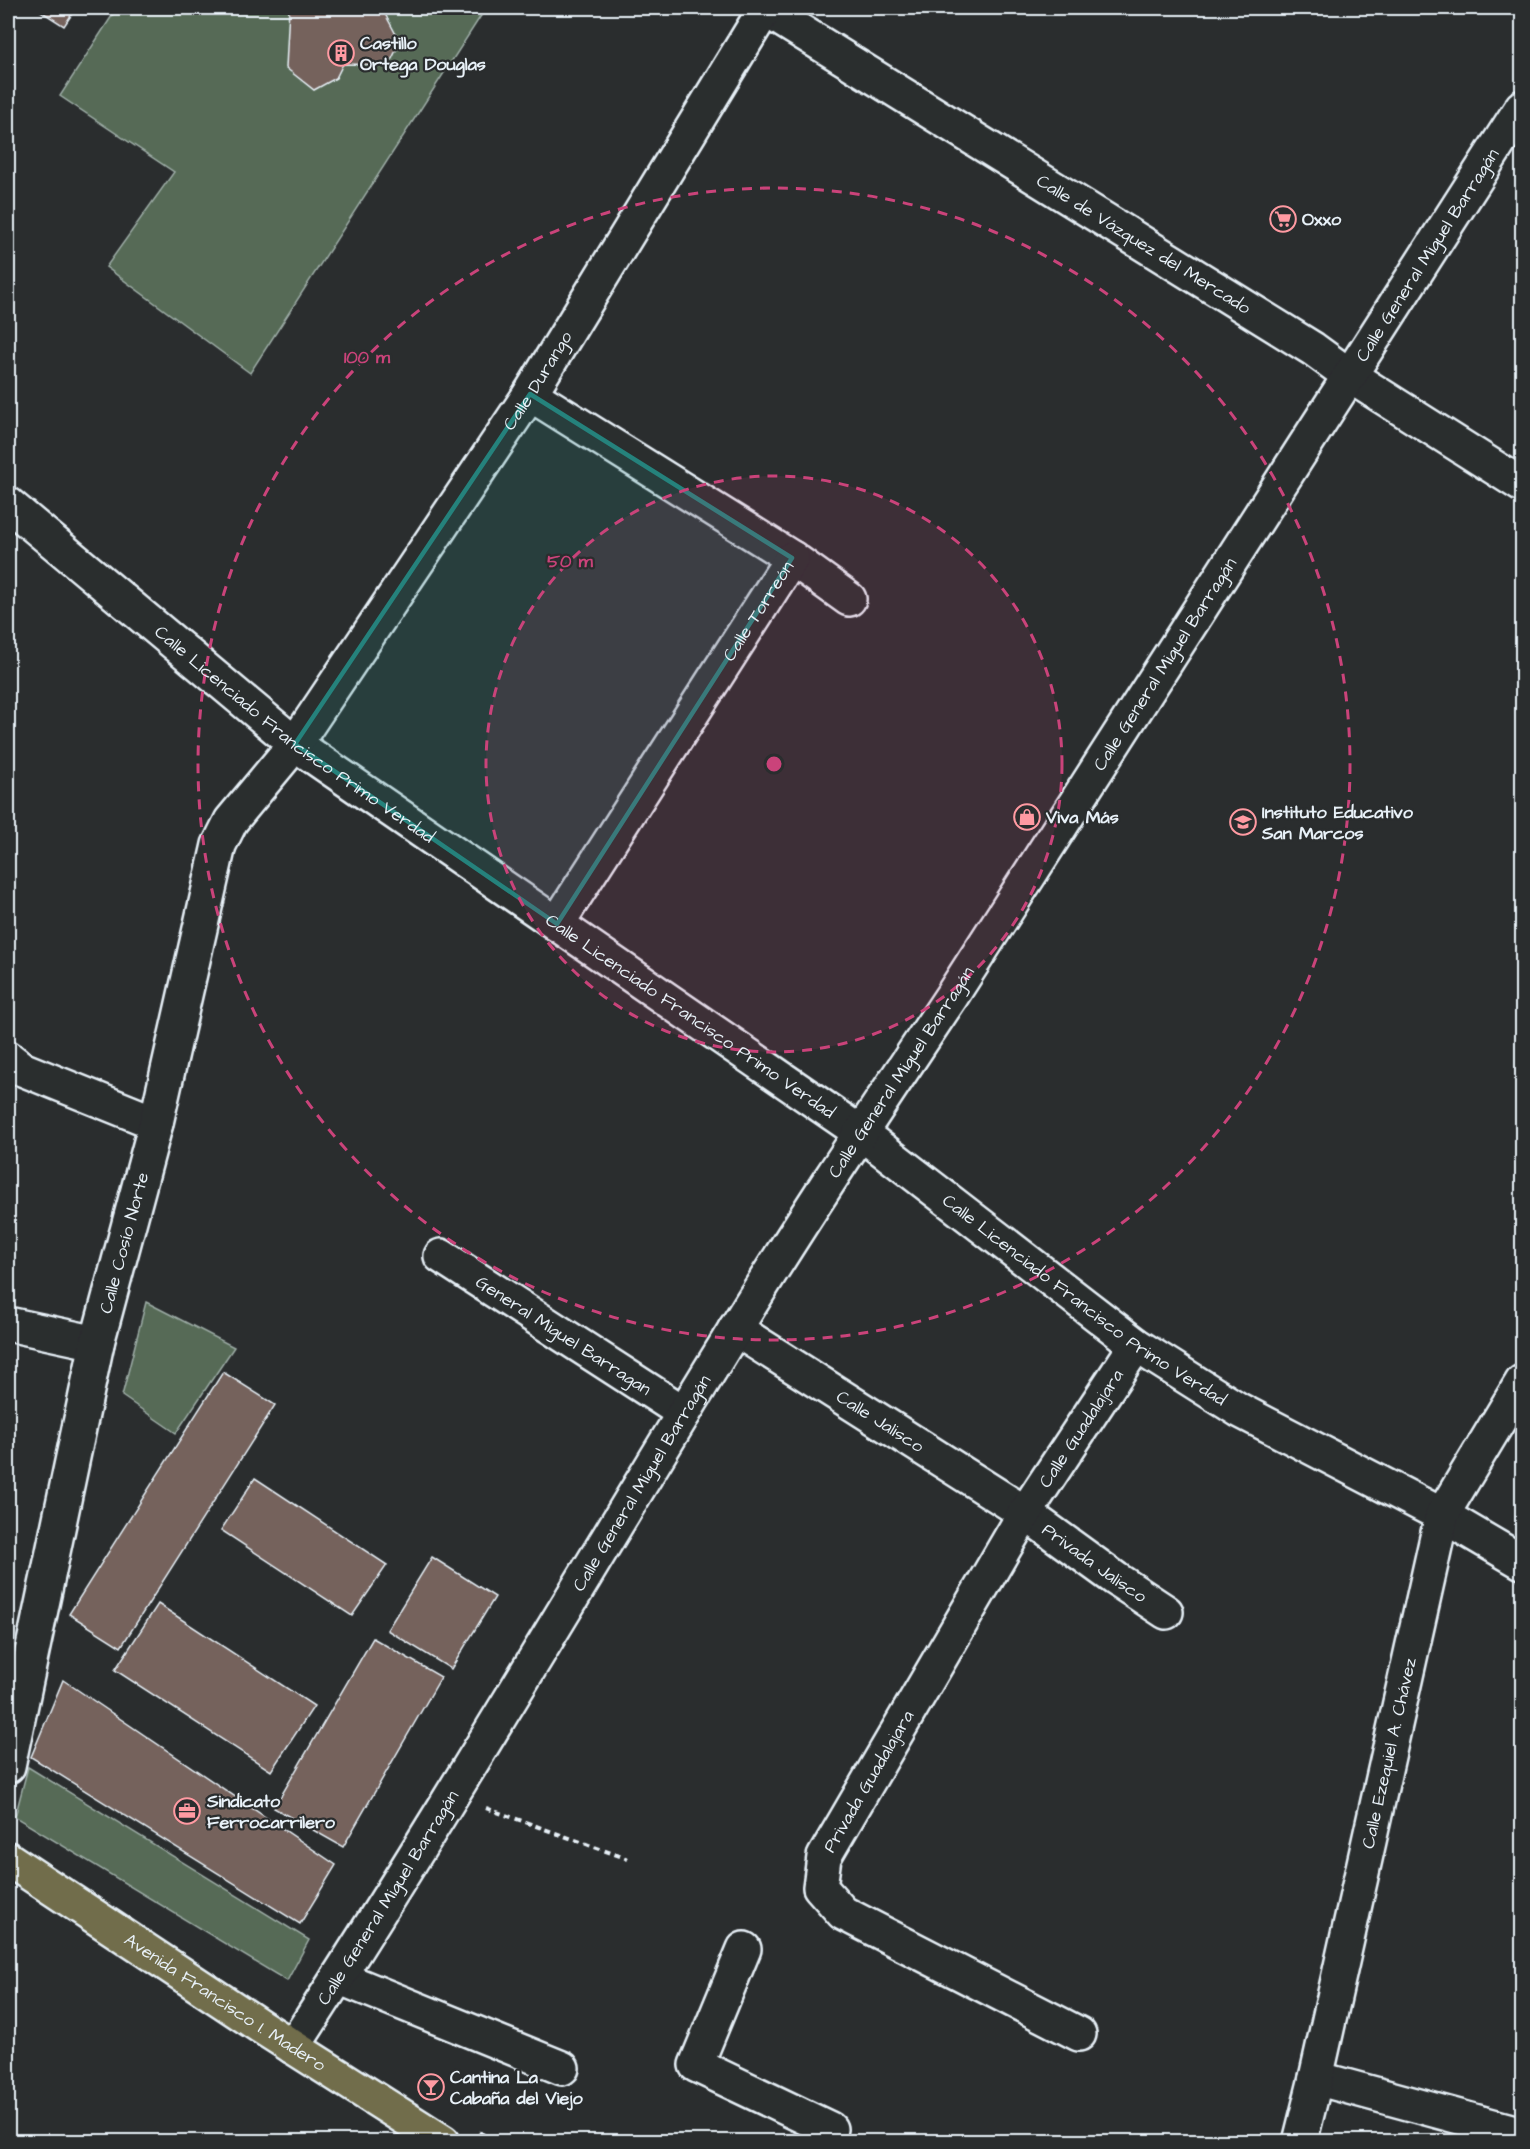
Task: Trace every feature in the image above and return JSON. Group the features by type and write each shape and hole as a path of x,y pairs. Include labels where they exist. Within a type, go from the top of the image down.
{"main road":[{"name":"Avenida Francisco I. Madero","path":"8,1859 293,2047 443,2142"}],"street":[{"name":"Calle de Vázquez del Mercado","path":"764,8 1303,343 1350,376 1522,485"},
{"name":"Calle Durango","path":"295,744 530,394 764,8"},
{"name":"Calle General Miguel Barragán","path":"293,2047 451,1795 735,1329 951,998 1522,107"},
{"name":"Calle Torreón","path":"530,394 792,558 556,924"},
{"name":"Calle Licenciado Francisco Primo Verdad","path":"8,504 295,744 861,1133 1136,1344 1239,1410 1442,1515 1522,1562"},
{"path":"792,558 849,598"},
{"name":"Calle Cosío Norte","path":"8,1766 97,1343 156,1123 219,845 231,821 295,744"},
{"path":"8,1058 22,1069 156,1123"},
{"name":"General Miguel Barragan","path":"441,1256 684,1413"},
{"path":"8,1324 97,1343"},
{"name":"Calle Jalisco","path":"735,1329 1025,1514"},
{"name":"Calle Guadalajara","path":"1025,1514 1136,1344"},
{"name":"Calle Ezequiel A. Chávez","path":"1300,2142 1442,1515 1522,1382"},
{"name":"Privada Jalisco","path":"1025,1514 1116,1579 1166,1611"},
{"name":"Privada Guadalajara","path":"1025,1514 824,1857 820,1887 843,1914 1079,2034"},
{"path":"744,1949 696,2065 830,2129 821,2142"},
{"path":"338,1977 562,2068"},
{"path":"1316,2078 1522,2134"}],"path":[{"path":"451,1795 628,1858"}],"highlighted area":[{"path":"530,394 792,558 557,924 295,744"}],"green space":[{"path":"117,8 486,8 250,373 106,267 174,172 60,96"},
{"path":"146,1302 234,1347 176,1433 122,1396"},
{"path":"28,1767 309,1940 287,1981 15,1817"}],"building":[{"path":"36,8 76,8 64,26"},
{"name":"Castillo Ortega Douglas","path":"289,8 385,8 384,12 400,42 389,65 343,64 336,78 314,90 286,68"},
{"path":"223,1372 275,1405 121,1647 69,1614"},
{"path":"255,1478 387,1565 352,1616 221,1530"},
{"path":"432,1557 495,1597 451,1669 387,1630"},
{"path":"158,1604 314,1706 271,1771 115,1670"},
{"path":"373,1638 441,1677 343,1847 274,1808"},
{"name":"Sindicato Ferrocarrilero","path":"63,1680 336,1865 300,1924 31,1757"}],"place":[{"name":"Castillo Ortega Douglas","path":"341,53"},
{"name":"Oxxo","path":"1283,219"},
{"name":"Viva Más","path":"1027,817"},
{"name":"Instituto Educativo San Marcos","path":"1243,822"},
{"name":"Sindicato Ferrocarrilero","path":"187,1811"},
{"name":"Cantina La Cabaña del Viejo","path":"431,2087"}]}
